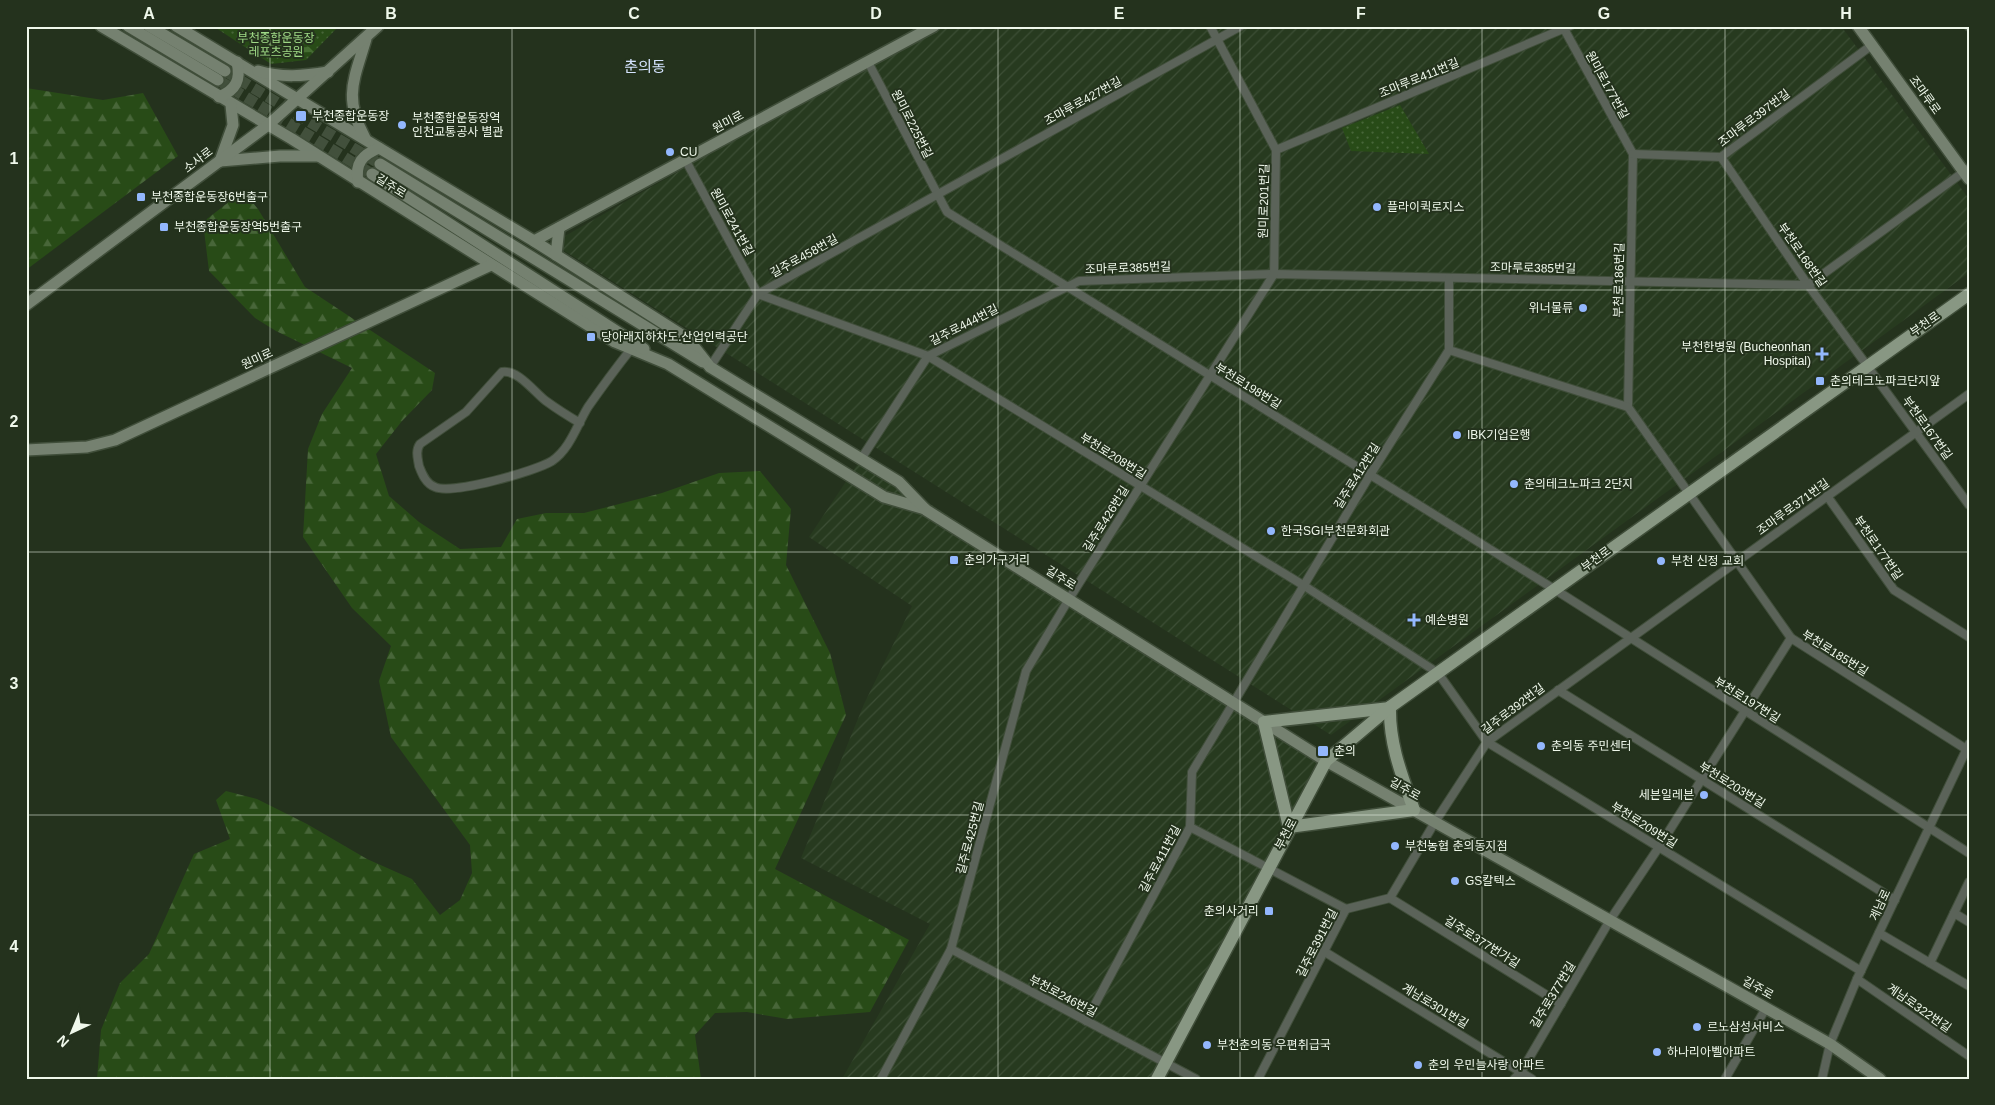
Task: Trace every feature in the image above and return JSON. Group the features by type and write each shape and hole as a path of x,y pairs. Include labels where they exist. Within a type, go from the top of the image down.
{"main road":[{"name":"부천로","path":"1157,1079 1326,760 1390,708 1438,673 1969,294"},
{"path":"1390,708 1390,723 1396,758 1414,810 1290,827 1264,722 1390,708"}],"street":[{"name":"길주로","path":"101,26 268,125 615,342 668,364"},
{"path":"128,26 222,75 149,26"},
{"name":"길주로","path":"176,26 534,241 688,339 710,367"},
{"name":"소사로","path":"26,306 268,125 378,26"},
{"name":"원미로","path":"534,241 934,26"},
{"name":"원미로201번길","path":"1210,26 1276,150 1274,274"},
{"name":"조마루로427번길","path":"937,196 1241,26"},
{"name":"조마루로","path":"1858,26 1967,173"},
{"name":"조마루로411번길","path":"1276,150 1566,28"},
{"name":"원미로177번길","path":"1566,28 1633,154"},
{"path":"366,140 355,119 351,103 353,84 367,37"},
{"name":"조마루로397번길","path":"1633,154 1721,157 1872,45"},
{"path":"219,97 236,87 239,78 237,62"},
{"name":"원미로225번길","path":"868,62 937,196"},
{"path":"248,69 271,75 300,76 328,72"},
{"path":"231,104 233,125 220,161 280,156 318,156"},
{"path":"358,182 356,169 360,162 370,152 379,148"},
{"name":"부천로186번길","path":"1628,407 1633,154"},
{"name":"부천로168번길","path":"1721,157 1808,285 1867,365"},
{"name":"원미로241번길","path":"686,161 758,294"},
{"name":"길주로","path":"380,164 899,482 926,510 1326,760 1830,1044 1880,1079"},
{"path":"1808,285 1967,173"},
{"name":"길주로","path":"372,174 668,364 884,497 926,510"},
{"name":"부천로198번길","path":"937,196 947,212 1554,589"},
{"name":"길주로458번길","path":"710,367 758,294 937,196"},
{"path":"556,255 559,228"},
{"name":"원미로","path":"26,450 88,447 115,440 491,265"},
{"path":"1210,375 1274,274"},
{"name":"조마루로385번길","path":"1067,286 1079,281 1274,274 1808,285"},
{"path":"1449,278 1449,350 1628,407 1689,493"},
{"name":"길주로444번길","path":"861,459 928,356 1067,286"},
{"name":"부천로208번길","path":"758,294 928,356 1303,585 1438,673"},
{"path":"580,422 547,402 516,376 507,371 502,372 471,408 420,444 417,455 420,470 430,485 444,489 471,485 526,472 544,465 556,458 566,446 598,392 631,349"},
{"name":"길주로412번길","path":"1233,702 1370,475 1449,350"},
{"name":"부천로167번길","path":"1867,365 1969,505"},
{"name":"길주로426번길","path":"1069,599 1210,375"},
{"name":"조마루로371번길","path":"1630,638 1969,394"},
{"path":"832,464 843,467 849,463 850,459 843,448"},
{"name":"부천로185번길","path":"1689,493 1791,638 1968,747"},
{"name":"부천로177번길","path":"1827,496 1894,590 1969,637"},
{"name":"부천로197번길","path":"1554,589 1969,853"},
{"name":"길주로425번길","path":"881,1079 951,949 1026,671 1069,599"},
{"name":"길주로392번길","path":"1435,822 1487,742 1630,638"},
{"name":"길주로377번길","path":"1514,1079 1521,1072 1610,920 1659,847 1791,638"},
{"name":"부천로209번길","path":"1438,673 1487,742 1861,971"},
{"name":"부천로203번길","path":"1558,690 1895,900"},
{"name":"길주로411번길","path":"1086,1021 1190,827 1192,772 1233,702"},
{"name":"계남로","path":"1822,1079 1830,1044 1857,979 1968,747"},
{"path":"1390,898 1435,822"},
{"path":"1190,827 1346,909"},
{"path":"1930,963 1969,882"},
{"name":"길주로391번길","path":"1258,1079 1346,909 1390,898"},
{"name":"길주로377번가길","path":"1390,898 1561,1004"},
{"path":"1954,913 1969,922"},
{"path":"1879,933 1969,986"},
{"name":"부천로246번길","path":"951,949 1196,1079"},
{"name":"계남로301번길","path":"1325,952 1532,1079"},
{"name":"계남로322번길","path":"1857,979 1969,1056"},
{"path":"1725,1079 1766,1008"}],"shaded area":[{"path":"943,26 1841,26 1969,199 1969,273 1331,735 563,250 565,236 787,110"},
{"path":"268,40 288,48 309,47 314,52 282,53 266,44"},
{"path":"861,459 1326,761 1157,1079 842,1079 930,924 801,858 864,704 912,606 809,537"}],"green space":[{"name":"부천종합운동장 레포츠공원","path":"213,26 339,26 306,60 271,64"},
{"path":"26,88 103,100 143,93 178,156 26,270"},
{"path":"1400,105 1429,154 1351,151 1342,128"},
{"path":"243,191 258,209 305,287 435,373 432,390 402,421 376,454 389,496 419,522 460,549 501,547 517,519 546,513 584,513 662,493 719,473 760,471 791,509 786,565 830,653 846,715 775,869 909,940 870,1012 787,1019 747,1012 715,1013 695,1035 701,1079 97,1079 101,1030 120,983 149,954 194,854 230,839 216,800 226,791 257,799 307,824 367,859 412,879 440,915 460,900 472,873 470,845 391,737 379,681 391,646 352,608 303,537 308,449 322,414 352,368 276,331 255,318 209,271 203,222"}],"tunnel":[{"path":"225,71 380,164"},
{"path":"218,80 372,174"}],"place":[{"name":"부천종합운동장","path":"301,116"},
{"name":"부천종합운동장역 인천교통공사 별관","path":"402,125"},
{"name":"CU","path":"670,152"},
{"name":"부천종합운동장6번출구","path":"141,197"},
{"name":"플라이퀵로지스","path":"1377,207"},
{"name":"부천종합운동장역5번출구","path":"164,227"},
{"name":"위너물류","path":"1583,308"},
{"name":"당아래지하차도.산업인력공단","path":"591,337"},
{"name":"부천한병원 (Bucheonhan Hospital)","path":"1822,354"},
{"name":"춘의테크노파크단지앞","path":"1820,381"},
{"name":"IBK기업은행","path":"1457,435"},
{"name":"춘의테크노파크 2단지","path":"1514,484"},
{"name":"한국SGI부천문화회관","path":"1271,531"},
{"name":"춘의가구거리","path":"954,560"},
{"name":"부천 신정 교회","path":"1661,561"},
{"name":"예손병원","path":"1414,620"},
{"name":"춘의동 주민센터","path":"1541,746"},
{"name":"춘의","path":"1323,751"},
{"name":"세븐일레븐","path":"1704,795"},
{"name":"부천농협 춘의동지점","path":"1395,846"},
{"name":"GS칼텍스","path":"1455,881"},
{"name":"춘의사거리","path":"1269,911"},
{"name":"르노삼성서비스","path":"1697,1027"},
{"name":"부천춘의동 우편취급국","path":"1207,1045"},
{"name":"하나리아벨아파트","path":"1657,1052"},
{"name":"춘의 우민늘사랑 아파트","path":"1418,1065"}],"district":[{"name":"춘의동","path":"645,66"}]}
